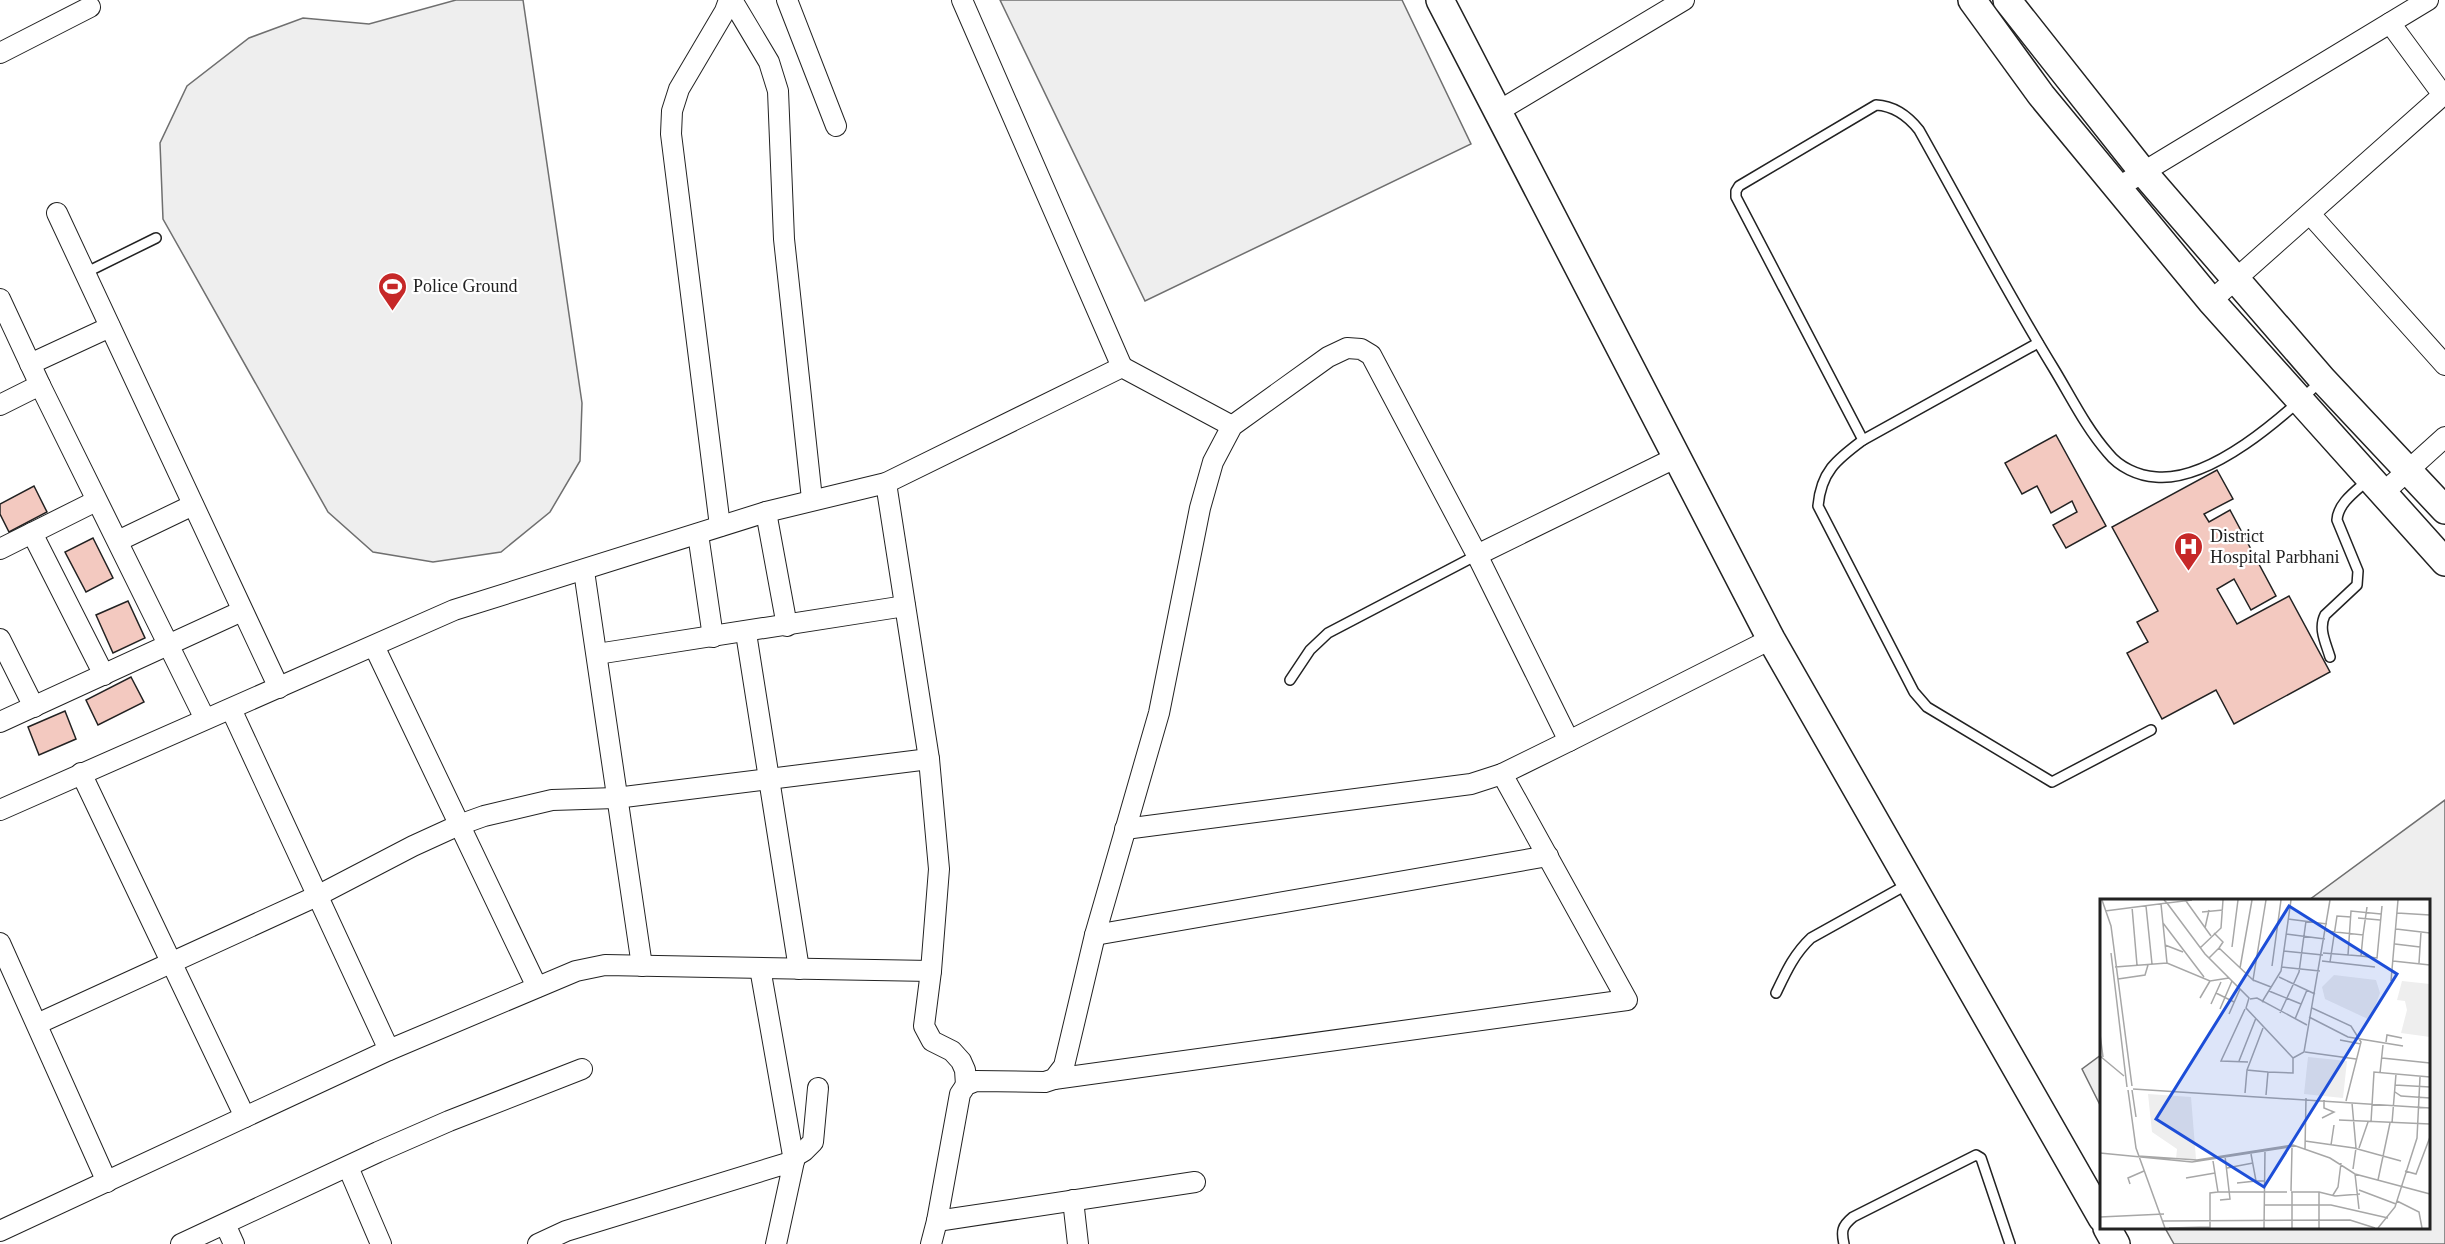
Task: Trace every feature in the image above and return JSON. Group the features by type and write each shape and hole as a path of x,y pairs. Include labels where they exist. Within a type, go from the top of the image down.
{"street":[{"path":"730,0 769,62 778,91 784,239 812,499"},
{"path":"720,526 671,134 672,111 680,89 730,0"},
{"path":"787,0 836,126"},
{"path":"962,0 1122,368 1232,426"},
{"path":"1440,0 1771,639 2100,1215"},
{"path":"1497,112 1684,0"},
{"path":"1972,0 2041,95 2211,302 2445,562"},
{"path":"2007,0 2143,172 2323,380 2445,510"},
{"path":"2117,188 2428,0"},
{"path":"0,53 90,7"},
{"path":"2211,302 2444,96 2390,23"},
{"path":"2041,95 2067,76"},
{"path":"57,213 279,688"},
{"path":"2310,214 2445,365"},
{"path":"0,299 96,501 205,719"},
{"path":"30,364 110,327"},
{"path":"1053,1079 1064,1066 1095,935 1159,714 1200,508 1213,462 1232,426 1328,357 1347,348 1361,349 1371,356 1477,555 1569,741"},
{"path":"2,803 231,710 454,610 766,512 812,499 886,483 1122,368"},
{"path":"0,405 40,385"},
{"path":"2376,485 2408,471 2445,437"},
{"path":"1477,555 1677,457"},
{"path":"886,483 929,759 939,869 924,1026 932,1041 952,1051 961,1061 965,1070 966,1085"},
{"path":"0,549 96,501"},
{"path":"118,541 193,505"},
{"path":"766,512 787,626"},
{"path":"32,533 104,675"},
{"path":"698,534 713,637"},
{"path":"584,571 642,966"},
{"path":"597,654 746,633 905,606"},
{"path":"0,722 242,611"},
{"path":"746,633 799,969"},
{"path":"0,639 34,707"},
{"path":"1125,829 1471,784 1502,774 1771,639"},
{"path":"374,646 537,987"},
{"path":"231,710 389,1050"},
{"path":"37,1024 317,896 459,825 512,809 552,800 616,798 769,781 929,759"},
{"path":"81,772 245,1117"},
{"path":"931,1244 960,1094 966,1085 976,1081 1045,1082 1053,1079 1627,1000 1502,774"},
{"path":"1095,935 1548,856"},
{"path":"0,943 107,1182"},
{"path":"0,1231 389,1050 576,971 605,965 931,971"},
{"path":"760,968 794,1159 777,1244"},
{"path":"181,1244 449,1121 582,1069"},
{"path":"538,1244 566,1231 794,1159 813,1142 818,1088"},
{"path":"348,1167 381,1244"},
{"path":"937,1221 1195,1182"},
{"path":"1073,1200 1078,1244"},
{"path":"225,1224 234,1244"},
{"path":"2108,1229 2116,1244"}],"lane":[{"path":"1863,440 1736,197 1736,191 1739,186 1869,107 1884,105 1910,118 1919,130 2038,343 2089,426 2108,454 2129,469 2154,477 2175,477 2202,468 2228,456 2300,401 2323,380"},
{"path":"85,273 156,238"},
{"path":"2038,343 1863,440 1830,468 1823,480 1818,506 1919,701 2052,782 2151,730"},
{"path":"2330,657 2321,627 2322,621 2325,615 2357,585 2359,580 2358,571 2337,520 2337,512 2341,505 2376,485"},
{"path":"1290,680 1310,650 1328,633 1477,555"},
{"path":"1776,993 1794,957 1811,938 1910,883"},
{"path":"1844,1244 1842,1232 1845,1224 1853,1217 1976,1155 1981,1158 2010,1244"}],"shaded area":[{"name":"Police Ground","path":"456,0 523,0 582,403 580,461 550,512 501,552 433,562 373,552 328,512 163,219 160,143 187,86 249,38 303,18 369,24"},
{"path":"1000,0 1402,0 1471,144 1145,301"},
{"path":"2445,800 2445,1244 2174,1244 2166,1229 2430,1229 2430,899 2310,899"},
{"path":"2100,1056 2100,1105 2082,1069"}],"building":[{"path":"2056,435 2106,526 2066,548 2053,525 2077,512 2072,501 2051,513 2037,486 2022,494 2005,463"},
{"path":"2217,470 2233,499 2204,514 2209,522 2230,510 2276,596 2251,610 2234,579 2217,589 2237,624 2289,596 2330,672 2234,724 2216,690 2162,719 2127,653 2148,642 2137,622 2158,611 2112,527"},
{"path":"34,486 47,512 9,532 0,514 0,504"},
{"path":"93,538 113,578 86,592 65,552"},
{"path":"128,601 145,638 113,653 96,615"},
{"path":"131,677 144,702 98,725 86,700"},
{"path":"65,711 76,739 39,755 28,727"}],"place":[{"name":"Police Ground","path":"392,312"},
{"name":"District Hospital Parbhani","path":"2189,572"}]}
